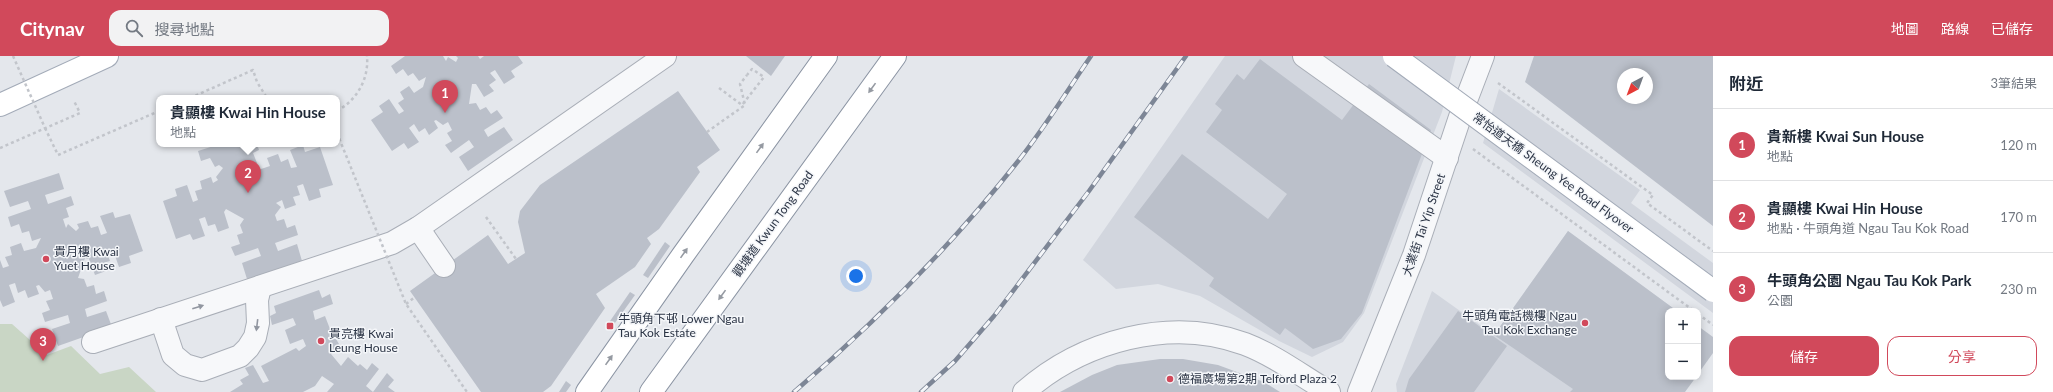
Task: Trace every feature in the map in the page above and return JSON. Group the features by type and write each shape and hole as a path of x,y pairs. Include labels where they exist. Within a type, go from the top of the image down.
{"main road":[{"path":"0,105 106,56"},
{"path":"587,392 687,248 826,56"},
{"name":"觀塘道 Kwun Tong Road","path":"651,392 895,56"},
{"name":"常怡道天橋 Sheung Yee Road Flyover","path":"1394,56 1713,290"}],"street":[{"path":"93,342 392,243 418,228 665,56"},
{"path":"1304,56 1447,158"},
{"name":"大業街 Tai Yip Street","path":"1359,392 1414,255 1483,56"},
{"path":"418,228 444,266"},
{"path":"161,320 173,355 185,364 202,370 240,356 248,348 255,337 258,323 257,300 260,287"},
{"path":"1024,392 1038,379 1078,356 1116,341 1140,335 1165,333 1194,333 1245,344 1269,356 1329,392"}],"path":[{"path":"13,56 58,155 156,112"},
{"path":"340,109 348,104 363,83 367,70 367,56"},
{"path":"707,132 745,105 740,84 752,69 764,77 742,105 719,88"},
{"path":"197,95 253,70 256,82 265,95"},
{"path":"1493,79 1653,195 1647,204 1713,252"},
{"path":"0,148 80,113 74,101"},
{"path":"340,140 406,304 467,392"},
{"path":"1469,146 1690,308"},
{"path":"486,217 516,259"},
{"path":"406,304 415,297"},
{"path":"1701,316 1713,325"}],"shaded area":[{"path":"1225,56 1456,56 1442,112 1364,313 1343,342 1312,357 1279,341 1200,296 1158,284 1116,289 1083,260"},
{"path":"1499,89 1640,190 1631,203 1713,263 1713,313 1483,143"},
{"name":"牛頭角電話機樓 Ngau Tau Kok Exchange","path":"1568,231 1673,308 1665,308 1665,380 1671,380 1685,392 1397,392 1396,384 1432,291 1494,335"}],"green space":[{"path":"0,324 12,324 47,355 71,346 100,374 129,367 156,392 0,392"}],"building":[{"path":"405,56 443,56 446,61 448,57 456,62 458,58 456,56 478,56 480,59 484,56 518,56 523,63 511,71 515,77 504,84 495,70 490,73 496,80 489,85 494,91 484,97 476,84 472,84 469,104 476,103 480,110 486,107 491,114 497,110 503,118 484,130 488,137 504,127 513,140 468,171 459,157 474,147 469,140 451,153 445,145 452,141 447,133 452,130 448,122 443,125 436,120 434,121 438,128 429,135 425,128 419,132 414,124 409,128 419,142 408,149 404,143 392,151 371,120 383,112 379,106 389,99 399,114 404,111 398,103 404,99 400,92 409,86 414,93 423,87 426,77 419,81 413,73 408,76 403,69 396,74 391,66"},
{"path":"746,56 785,56 771,76"},
{"path":"1534,56 1713,56 1713,226 1525,82"},
{"path":"1260,59 1342,120 1369,84 1431,130 1362,313 1341,339 1313,349 1285,328 1280,335 1209,286 1214,278 1134,217 1182,154 1268,219 1287,194 1206,132 1222,110 1215,104 1237,74 1244,80"},
{"path":"678,91 720,150 697,167 700,172 659,229 647,238 651,244 635,267 596,294 605,308 551,386 543,392 481,392 410,291 488,235 508,264 525,253 518,222 520,211 540,185"},
{"path":"211,147 258,147 259,150 253,153 257,163 248,166 258,170 270,166 267,158 278,154 281,162 288,159 291,168 297,167 290,150 298,147 304,147 305,152 320,147 333,185 319,189 321,197 309,201 303,184 297,186 300,195 293,197 296,205 285,209 282,200 276,203 281,207 275,215 277,221 284,219 287,228 295,225 298,235 275,243 278,251 297,244 302,261 247,279 242,263 261,256 258,248 235,256 231,247 240,244 237,235 243,233 240,225 244,219 226,209 224,212 229,228 218,232 215,224 208,226 205,217 199,219 205,236 193,240 190,234 176,239 163,201 177,196 175,189 187,185 193,202 198,200 195,191 202,189 200,181 211,177 213,183 218,180 216,177 223,168 219,165 215,167 210,158 201,161 198,151"},
{"name":"貴月樓 Kwai Yuet House","path":"59,173 64,189 45,195 48,204 71,196 74,205 66,208 69,217 63,219 66,228 68,224 76,231 79,228 77,224 88,221 91,228 98,226 101,235 107,233 100,216 113,212 115,218 130,214 143,251 129,256 131,263 119,267 113,250 107,252 110,261 103,263 106,271 95,275 89,259 85,258 78,278 84,279 87,287 94,285 96,294 104,291 107,301 85,309 87,317 106,311 112,327 58,346 52,329 70,323 68,315 45,322 42,313 50,310 46,301 53,299 50,290 45,292 39,285 36,286 39,294 28,298 25,290 18,293 15,283 9,285 15,302 3,307 0,300 0,260 3,268 9,266 5,257 12,255 10,247 21,243 24,251 36,248 41,238 32,241 29,231 22,233 19,224 11,227 8,217 31,209 28,201 10,207 4,191"},
{"name":"牛頭角電話機樓 Ngau Tau Kok Exchange","path":"1568,231 1673,308 1665,308 1665,380 1694,380 1685,392 1570,392 1573,389 1494,335"},
{"path":"665,242 670,246 648,278 643,275"},
{"name":"貴亮樓 Kwai Leung House","path":"319,290 322,298 330,294 333,304 313,311 315,320 325,316 330,329 339,344 331,354 341,366 348,357 358,366 360,364 367,370 372,363 379,369 366,386 373,392 327,392 334,384 322,376 315,386 303,392 230,392 243,384 240,380 249,375 245,368 253,365 263,383 269,381 261,366 296,348 299,351 306,346 303,339 290,344 285,330 296,325 293,318 272,325 270,316 276,313 274,306"},
{"path":"630,292 635,295 612,327 608,324"},
{"path":"1458,311 1507,346 1474,392 1405,392 1409,379"},
{"path":"1701,328 1713,337 1713,353 1701,370"},
{"name":"德福廣場第2期 Telford Plaza 2","path":"1160,359 1183,359 1218,365 1264,382 1280,392 1060,392 1092,375 1117,365"},
{"name":"貴亮樓 Kwai Leung House","path":"387,373 394,380 388,387 395,392 373,392"},
{"path":"566,381 571,385 566,392 559,392"}],"railway":[{"path":"794,392 884,310 967,222 1029,147 1091,56"},
{"path":"921,392 955,361 994,316 1089,191 1186,56"}],"place":[{"name":"貴新樓 Kwai Sun House","path":"445,113"},
{"name":"貴顯樓 Kwai Hin House","path":"248,193"},
{"name":"貴月樓 Kwai Yuet House","path":"46,259"},
{"name":"牛頭角電話機樓 Ngau Tau Kok Exchange","path":"1585,323"},
{"name":"牛頭角下邨 Lower Ngau Tau Kok Estate","path":"610,326"},
{"name":"貴亮樓 Kwai Leung House","path":"321,341"},
{"name":"牛頭角公園 Ngau Tau Kok Park","path":"43,361"},
{"name":"德福廣場第2期 Telford Plaza 2","path":"1170,379"}]}
